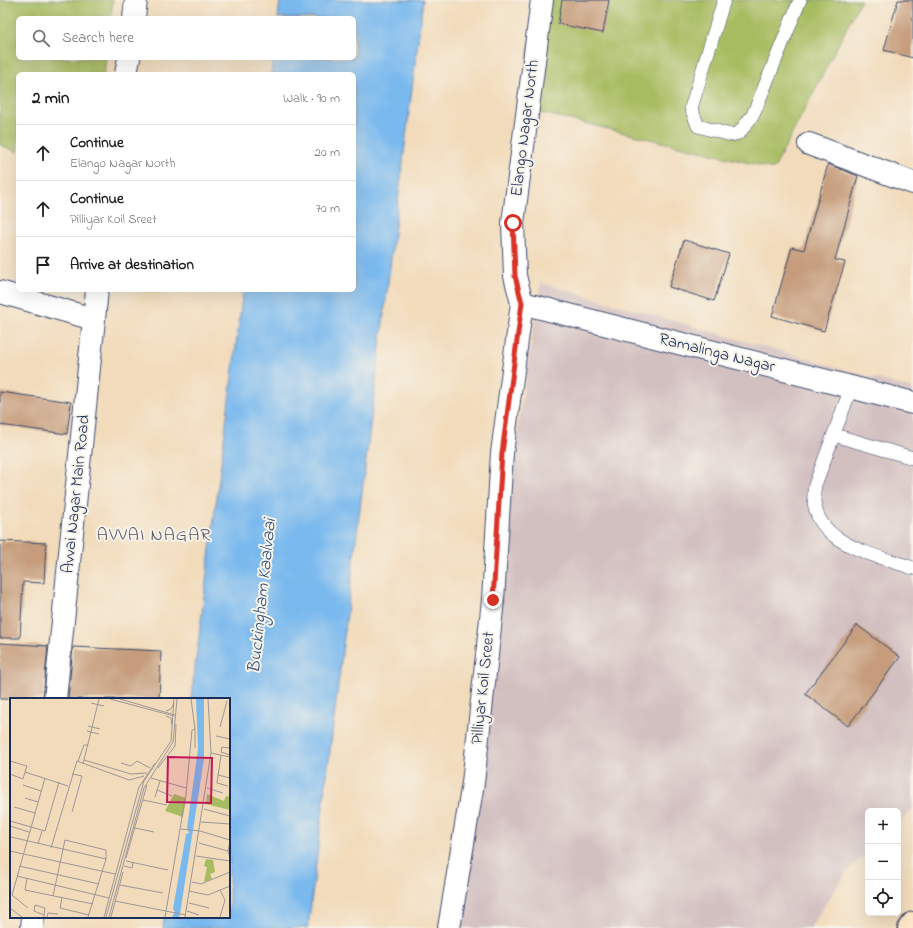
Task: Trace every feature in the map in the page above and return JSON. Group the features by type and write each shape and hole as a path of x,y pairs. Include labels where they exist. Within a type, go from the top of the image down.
{"street":[{"path":"134,16 136,0"},
{"name":"Elango Nagar North","path":"522,303 515,276 513,223 542,0"},
{"path":"126,72 128,60"},
{"path":"809,144 913,183"},
{"path":"0,292 94,319"},
{"name":"Avvai Nagar Main Road","path":"55,698 97,292"},
{"name":"Ramalinga Nagar","path":"522,303 913,404"},
{"name":"Pilliyar Koil Sreet","path":"449,928 473,783 493,600 502,453 522,303"},
{"path":"32,928 33,918"},
{"path":"909,928 913,923"}],"lane":[{"path":"724,0 691,108 698,126 731,135 739,133 753,115 800,0"},
{"path":"851,388 815,486 813,496 815,513 824,528 842,542 913,568"},
{"path":"834,435 913,458"}],"shaded area":[{"path":"541,283 913,389 913,809 901,821 901,808 865,808 865,855 846,873 810,928 454,928 513,457"}],"green space":[{"path":"0,0 113,0 111,16 16,16 16,60 106,60 104,72 16,72 16,151 0,145"},
{"path":"535,0 861,0 774,169 521,108"}],"water":[{"name":"Buckingham Kaalvaai","path":"280,0 423,0 308,928 163,928 164,918 230,918 230,698 191,698 243,292 356,292 356,72 271,72 273,60 356,60 356,16 278,16"}],"building":[{"path":"562,0 609,0 603,33 558,24"},
{"path":"898,0 913,0 913,58 884,50"},
{"path":"828,164 858,176 835,260 845,262 824,331 772,316 792,247 804,250"},
{"path":"684,240 729,254 714,301 669,287"},
{"path":"0,392 71,402 67,434 0,425"},
{"path":"0,541 46,543 44,583 23,582 20,638 0,638"},
{"path":"857,625 900,657 848,726 805,694"},
{"path":"0,643 48,646 43,698 0,699"},
{"path":"73,647 161,651 159,698 68,698"}],"district":[{"name":"AVVAI NAGAR","path":"154,536"}],"route":[{"path":"493,600 502,453 522,303 515,276 513,223"}]}
